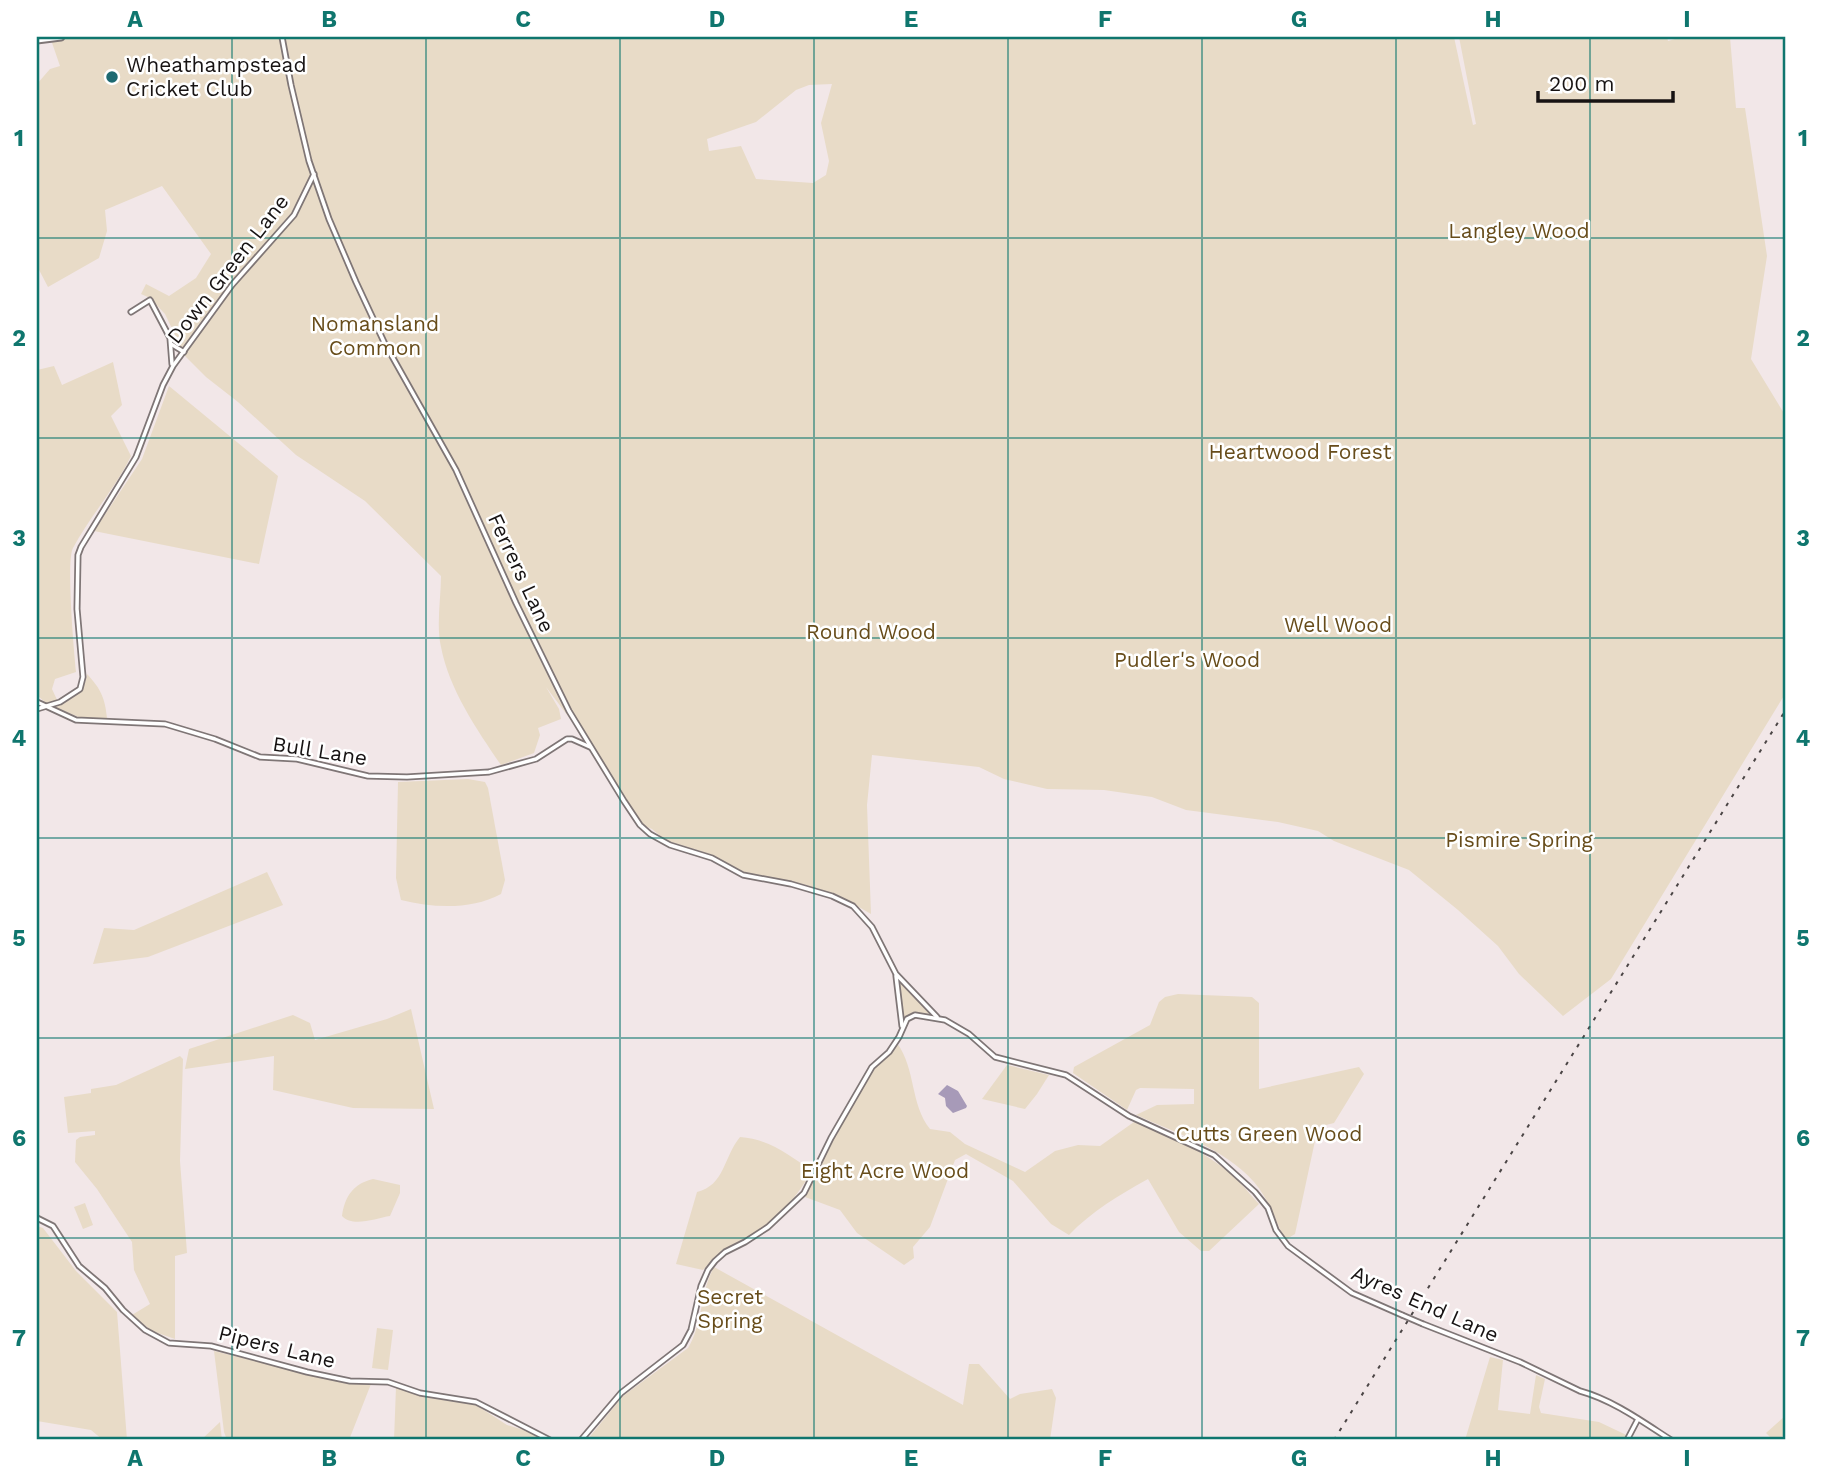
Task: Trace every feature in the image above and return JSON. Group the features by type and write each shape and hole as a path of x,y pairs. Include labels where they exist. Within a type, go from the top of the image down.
{"main road":[{"path":"37,40 61,37"}],"street":[{"name":"Ferrers Lane","path":"282,37 292,92 314,174 338,239 384,342 456,470 516,603 569,711 640,825 650,834 684,850 712,858 743,875 791,884 853,906 872,927 896,974 937,1017"},
{"name":"Down Green Lane","path":"37,709 72,696 80,689 78,555 136,457 163,385 173,366 232,285 294,215 314,174"},
{"path":"131,312 149,300 166,327 173,366"},
{"path":"171,344 184,352"},
{"path":"37,702 45,707"},
{"name":"Bull Lane","path":"45,707 75,720 165,724 215,739 260,757 297,759 368,776 407,778 489,772 536,759 567,739 572,738 590,747"},
{"name":"Ferrers Lane","path":"896,974 902,1026"},
{"path":"580,1440 621,1393 683,1345 691,1330 701,1286 715,1261 725,1252 768,1227 804,1193 831,1138 872,1067 889,1052 907,1019 915,1015 937,1017"},
{"name":"Ayres End Lane","path":"937,1017 969,1034 995,1057 1066,1075 1129,1116 1214,1155 1255,1192 1268,1208 1276,1230 1288,1247 1343,1288 1423,1324 1541,1371 1616,1406 1671,1440"},
{"name":"Pipers Lane","path":"37,1218 54,1226 79,1265 105,1288 123,1310 145,1330 169,1343 211,1346 307,1372 350,1381 388,1382 420,1393 476,1402 550,1440"},
{"path":"1626,1440 1638,1419"}],"green space":[{"name":"Heartwood Forest","path":"50,37 1454,37 1473,125 1476,124 1459,37 1667,37 1668,41 1682,37 1730,37 1736,108 1745,108 1767,256 1751,359 1785,415 1785,694 1611,979 1563,1016 1519,974 1498,946 1409,870 1334,841 1318,831 1278,822 1186,810 1152,797 1104,790 1047,789 1004,779 979,767 872,755 867,805 871,914 838,895 803,884 744,872 710,854 665,840 652,829 640,824 602,761 546,687 559,709 561,719 538,728 540,735 534,753 501,765 465,709 445,663 439,630 441,576 365,501 296,455 206,377 185,356 165,314 150,298 141,294 146,284 169,296 196,278 211,254 162,186 105,210 107,231 99,258 48,287 37,266 37,84 50,69 60,66","holes":["832,84 821,123 829,161 826,175 813,183 756,179 741,146 709,151 707,139 756,122 796,90 809,85"]},
{"path":"113,362 122,405 111,416 131,456 73,548 70,587 76,672 55,679 52,689 58,702 47,704 37,695 37,370 54,366 62,385"},
{"path":"169,386 278,476 259,564 94,531 142,459"},
{"path":"87,674 102,694 107,718 81,718 55,707 80,691"},
{"path":"468,779 485,782 488,788 505,880 501,894 477,903 452,906 401,900 396,878 398,782"},
{"path":"267,872 283,905 148,957 93,964 104,928 134,930"},
{"path":"899,978 931,1014 915,1013 903,1018"},
{"name":"Cutts Green Wood","path":"1178,994 1252,997 1259,1003 1259,1089 1359,1067 1364,1074 1334,1123 1318,1127 1295,1234 1285,1240 1263,1195 1242,1170 1199,1142 1136,1115 1157,1105 1194,1104 1194,1089 1140,1088 1136,1090 1127,1110 1073,1073 1074,1067 1150,1025 1159,1002 1165,997"},
{"path":"411,1009 434,1109 353,1108 273,1090 274,1056 185,1069 189,1049 293,1015 310,1023 315,1040 387,1019"},
{"name":"Eight Acre Wood","path":"897,1043 907,1064 919,1109 930,1129 950,1132 965,1144 1025,1172 1055,1151 1078,1145 1100,1146 1134,1122 1205,1155 1234,1177 1259,1204 1209,1251 1201,1251 1179,1232 1148,1179 1106,1204 1069,1235 1051,1224 1013,1181 966,1154 955,1160 930,1227 913,1247 914,1258 904,1265 857,1233 840,1210 805,1197 819,1163 865,1083"},
{"path":"180,1056 183,1059 180,1161 187,1253 175,1256 175,1339 152,1331 132,1315 150,1304 134,1270 132,1242 97,1189 75,1162 76,1140 95,1135 95,1131 68,1133 64,1097 91,1093 91,1089 116,1085"},
{"path":"1007,1065 1049,1075 1025,1109 982,1099"},
{"path":"740,1137 769,1144 812,1171 780,1214 717,1256 703,1270 676,1264 697,1192 718,1177"},
{"path":"373,1179 400,1185 400,1193 390,1216 358,1222 347,1220 342,1216 345,1202 351,1192 360,1184"},
{"path":"85,1203 93,1225 83,1229 74,1207"},
{"path":"37,1226 43,1228 76,1271 117,1312 127,1440 103,1440 91,1430 37,1421"},
{"name":"Secret Spring","path":"714,1267 963,1405 969,1364 979,1364 1010,1399 1020,1394 1052,1389 1056,1398 1050,1440 587,1440 623,1396 688,1348"},
{"path":"377,1328 393,1330 388,1370 372,1368"},
{"path":"214,1351 348,1384 371,1384 349,1440 227,1440"},
{"path":"1490,1357 1503,1360 1498,1410 1530,1414 1536,1375 1545,1379 1539,1407 1541,1413 1599,1422 1637,1440 1465,1440"},
{"path":"396,1387 430,1398 476,1405 507,1425 531,1432 545,1440 394,1440"},
{"path":"1785,1416 1785,1434 1778,1440 1773,1440 1766,1433"},
{"path":"220,1422 222,1440 201,1440"}],"shaded area":[{"path":"947,1085 958,1091 966,1108 953,1113 946,1106 945,1098 938,1094"}],"railway":[{"path":"1334,1440 1785,711"}],"place":[{"name":"Wheathampstead Cricket Club","path":"112,77"}],"park label":[{"name":"Langley Wood","path":"1519,231"},
{"name":"Nomansland Common","path":"375,336"},
{"name":"Well Wood","path":"1338,625"},
{"name":"Round Wood","path":"871,632"},
{"name":"Pudler's Wood","path":"1187,660"},
{"name":"Pismire Spring","path":"1519,840"}]}
